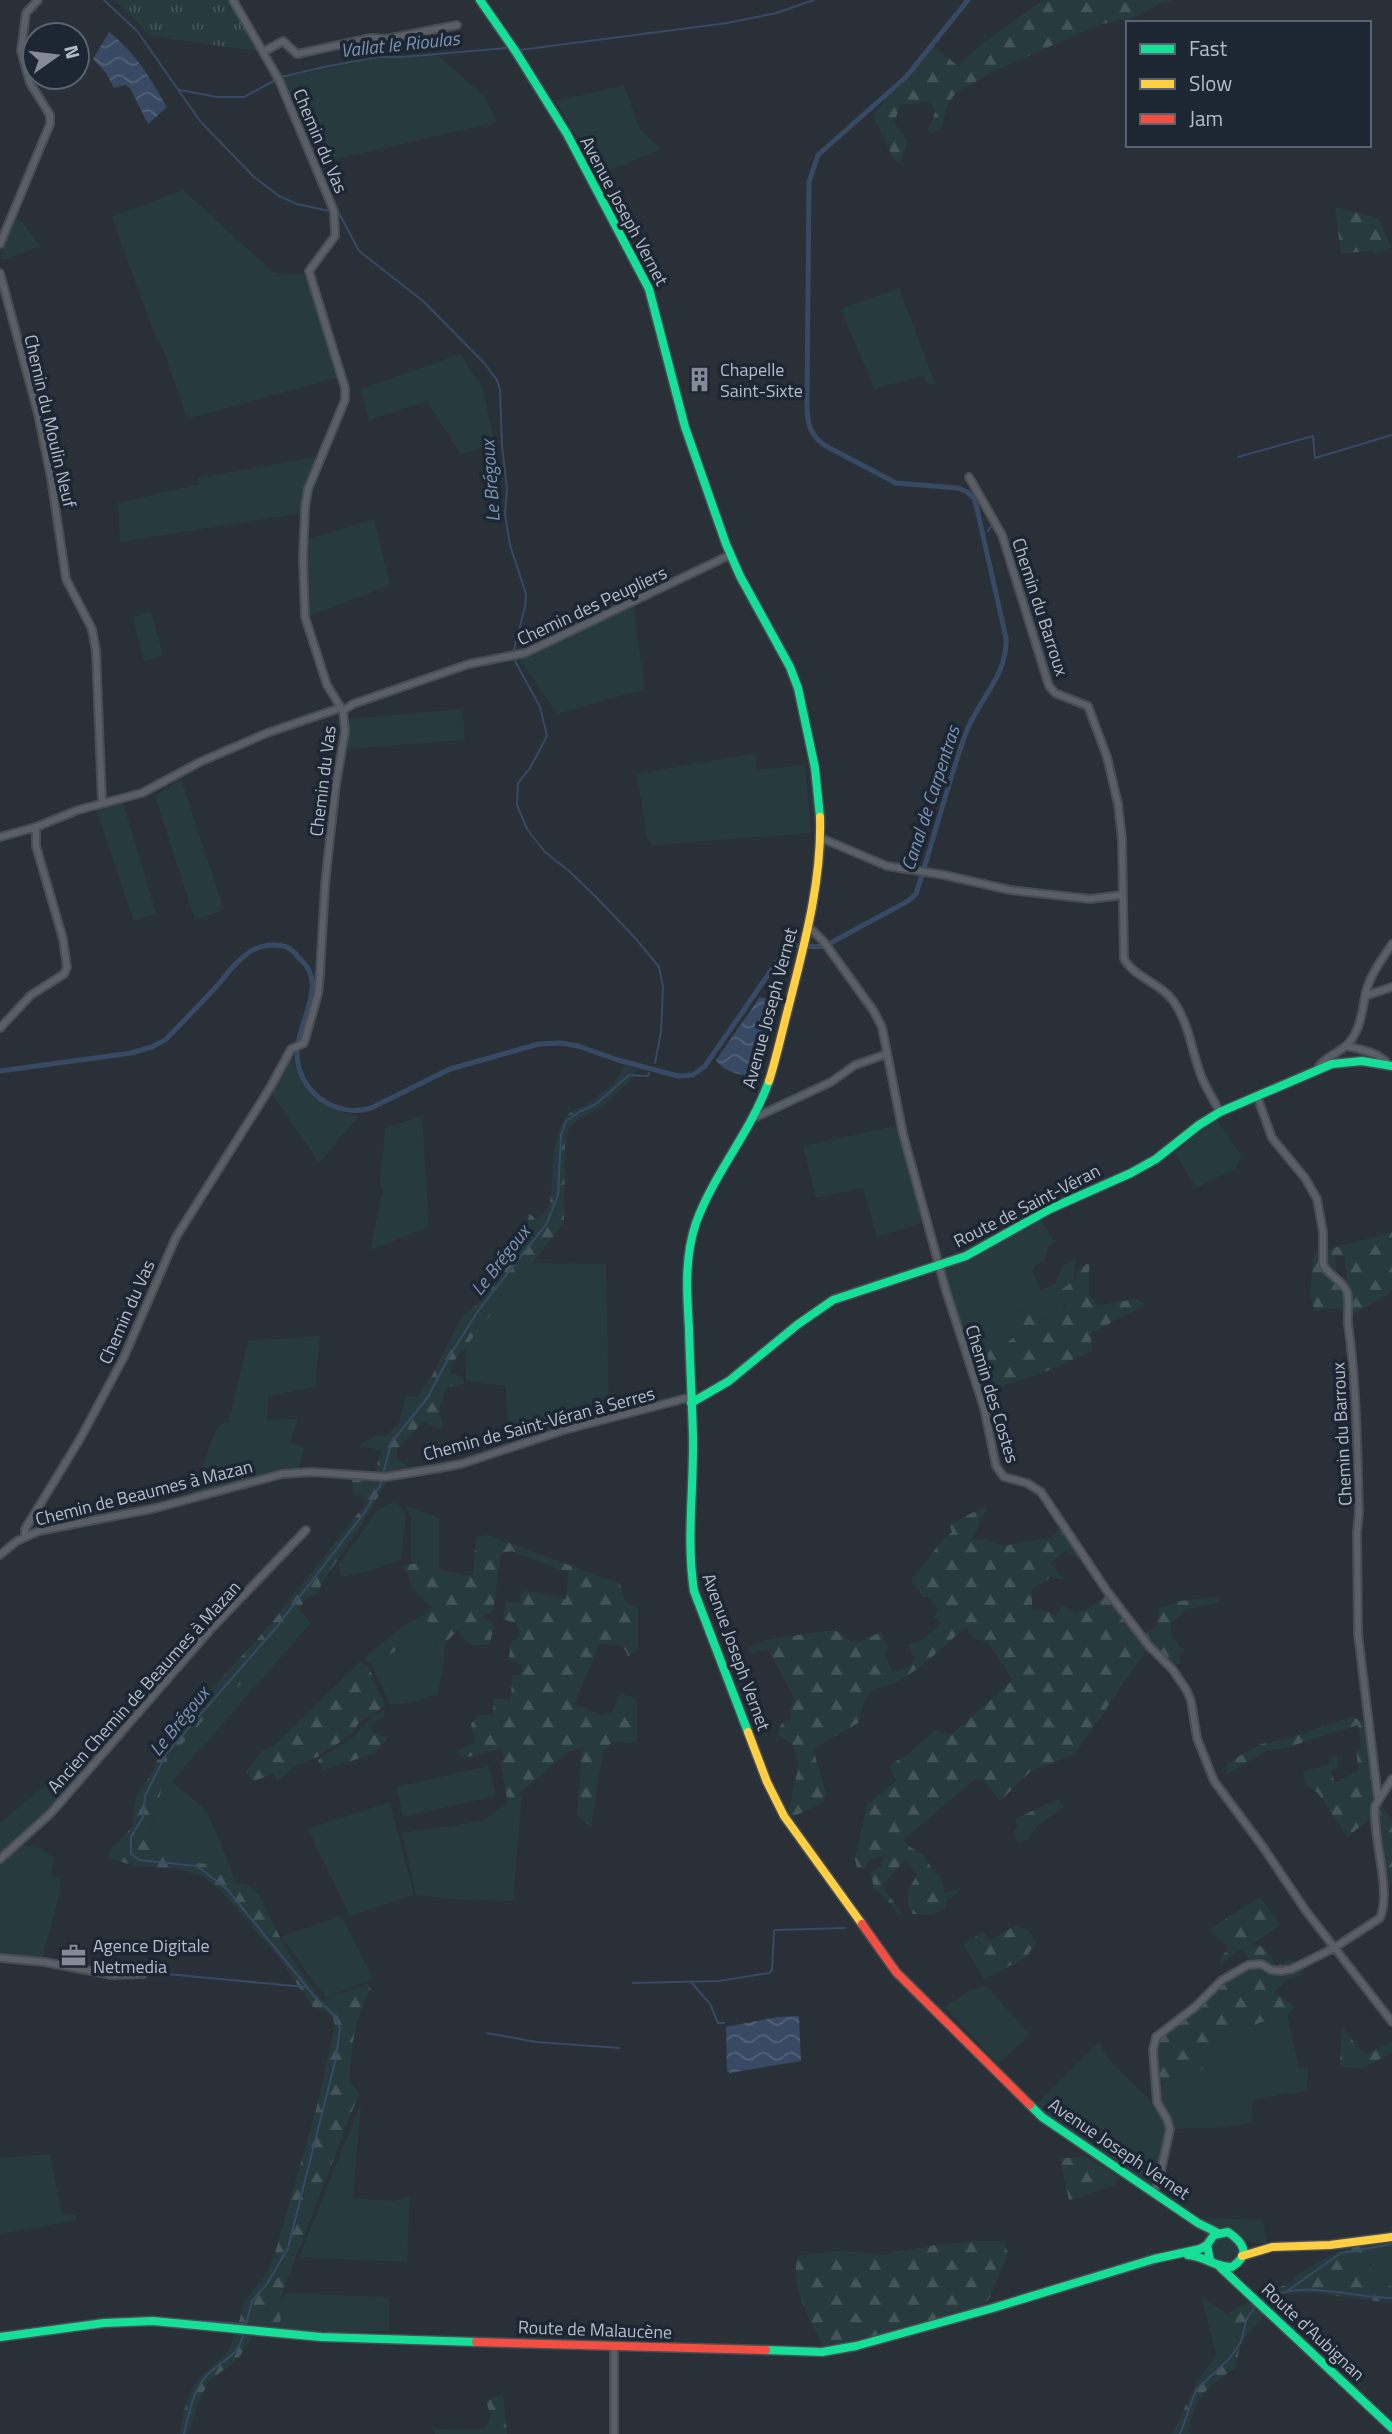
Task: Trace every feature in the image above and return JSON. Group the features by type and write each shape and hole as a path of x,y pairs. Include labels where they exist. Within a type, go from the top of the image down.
{"street":[{"path":"0,244 50,124 50,115 30,83 21,51 26,13 38,0"},
{"name":"Chemin du Vas","path":"25,1537 25,1529 80,1439 124,1357 176,1237 248,1118 271,1086 291,1049 304,1043 318,994 325,885 335,791 345,731 342,709 327,685 305,617 303,557 307,489 345,400 345,388 309,271 333,240 336,229 334,213 283,89 233,0"},
{"name":"Avenue Joseph Vernet","path":"480,0 586,168 648,286 674,389 730,555 792,669 815,763 821,838 817,876 808,926 772,1072 754,1118 702,1205 690,1240 687,1275 693,1456 689,1546 694,1591 767,1782 784,1816 908,1986 1042,2117 1198,2223 1218,2233"},
{"path":"263,52 283,41 297,54 371,38 386,39 457,25"},
{"name":"Chemin du Moulin Neuf","path":"0,273 39,418 58,513 66,579 92,629 96,651 102,802"},
{"name":"Chemin du Barroux","path":"969,477 1002,535 1049,686 1055,693 1088,706 1107,757 1118,804 1122,839 1124,959 1174,1002 1201,1076 1220,1112"},
{"name":"Chemin des Peupliers","path":"0,838 102,802 142,793 200,762 267,733 469,664 515,657 730,555"},
{"path":"0,1028 31,995 64,974 67,967 63,939 36,846 36,827"},
{"path":"821,838 875,863 1010,890 1090,900 1122,895"},
{"name":"Chemin des Costes","path":"808,926 825,945 879,1020 901,1123 939,1266 984,1408 994,1461 999,1472 1004,1477 1027,1483 1041,1492 1107,1591 1149,1646 1172,1670 1191,1701 1197,1738 1214,1781 1334,1948 1392,2022"},
{"path":"1317,1070 1322,1062 1346,1046 1359,1023 1367,985 1392,944"},
{"path":"1365,996 1392,987"},
{"path":"1346,1046 1377,1056 1390,1066"},
{"path":"754,1118 810,1093 855,1065 887,1054"},
{"name":"Route de Saint-Véran","path":"691,1398 716,1387 760,1358 817,1310 833,1300 966,1256 1050,1209 1156,1159 1220,1112 1317,1070 1349,1060 1390,1066"},
{"name":"Chemin du Barroux","path":"1257,1096 1272,1138 1306,1178 1317,1199 1323,1231 1322,1264 1345,1287 1348,1294 1359,1499 1358,1634 1378,1798 1374,1811 1387,1871 1386,1912 1334,1948"},
{"name":"Chemin de Saint-Véran à Serres","path":"311,1472 382,1477 461,1464 564,1430 691,1398"},
{"name":"Chemin de Beaumes à Mazan","path":"25,1537 39,1531 156,1508 282,1474 311,1472"},
{"name":"Ancien Chemin de Beaumes à Mazan","path":"0,1859 51,1813 211,1629 306,1530"},
{"path":"0,1555 25,1537"},
{"path":"1378,1798 1392,1779"},
{"path":"1153,2193 1159,2180 1170,2129 1157,2102 1153,2050 1156,2037 1195,2007 1222,1980 1248,1965 1261,1964 1271,1970 1281,1971 1292,1969 1334,1948"},
{"path":"0,1958 44,1962 112,1975 143,1974"},
{"path":"1198,2223 1208,2243 1210,2260"},
{"path":"1208,2243 1218,2233 1228,2232 1240,2240 1265,2248"},
{"path":"1177,2254 1194,2255 1210,2260 1220,2267 1230,2267 1251,2251 1265,2248 1332,2245 1392,2237"},
{"path":"1240,2240 1243,2245 1240,2259"},
{"name":"Route de Malaucène","path":"0,2337 104,2322 130,2321 176,2322 331,2338 807,2353 831,2351 968,2315 1208,2243"},
{"name":"Route d'Aubignan","path":"1240,2259 1237,2274 1242,2287"},
{"name":"Route d'Aubignan","path":"1220,2267 1392,2428"},
{"path":"614,2346 614,2434"}],"green space":[{"path":"114,0 229,0 256,51 151,36"},
{"path":"1043,0 1175,0 1161,3 1135,17 1098,25 990,73 955,94 948,103 941,128 932,133 928,131 936,110 928,102 900,105 894,123 908,142 900,163 894,160 873,115 932,45 958,66 982,44"},
{"path":"436,54 485,97 497,122 320,163 282,78 379,58"},
{"path":"624,85 640,129 661,149 599,175 556,101"},
{"path":"183,190 274,273 306,274 339,377 187,419 112,217"},
{"path":"1335,207 1378,218 1391,247 1373,255 1373,250 1341,254"},
{"path":"13,217 24,223 40,246 1,259 4,237"},
{"path":"899,288 935,383 928,385 922,376 874,389 841,309"},
{"path":"461,354 483,390 495,444 461,454 426,401 369,420 361,389"},
{"path":"315,457 304,494 302,513 120,542 118,503 200,484 198,478"},
{"path":"374,519 390,585 307,617 306,540"},
{"path":"633,605 645,689 557,714 519,658"},
{"path":"151,612 163,655 144,662 133,617"},
{"path":"462,709 465,740 346,749 349,719"},
{"path":"756,753 757,770 805,765 811,833 653,845 647,838 637,774"},
{"path":"181,779 224,910 195,920 155,796"},
{"path":"123,803 156,913 134,921 96,809"},
{"path":"291,1055 302,1079 315,1097 333,1109 359,1116 319,1163 269,1090"},
{"path":"625,1065 636,1070 634,1077 604,1105 577,1120 569,1128 565,1145 564,1223 454,1361 450,1373 463,1377 464,1384 447,1387 439,1408 444,1430 423,1422 397,1449 397,1459 409,1467 433,1464 434,1468 390,1475 364,1521 321,1584 319,1593 306,1599 283,1632 275,1629 261,1645 259,1657 246,1680 223,1698 166,1762 149,1840 156,1851 189,1851 195,1863 211,1864 235,1883 250,1886 258,1894 288,1953 322,2000 367,1984 371,1989 357,2022 351,2057 349,2082 359,2093 282,2293 280,2329 239,2322 245,2301 268,2271 275,2253 316,2110 335,2025 333,2018 325,2011 313,2007 276,1954 221,1891 204,1877 178,1869 135,1866 109,1858 108,1853 132,1827 136,1798 155,1767 161,1747 169,1734 266,1630 367,1502 360,1494 355,1497 352,1479 360,1473 374,1473 382,1451 359,1445 378,1435 386,1436 400,1422 405,1396 417,1397 432,1376 460,1319 482,1300 518,1253 526,1235 518,1233 517,1228 527,1229 529,1214 539,1219 550,1204 555,1144 567,1115 585,1106 614,1083"},
{"path":"422,1116 429,1227 370,1250 383,1189 380,1186 385,1128"},
{"path":"1217,1120 1242,1156 1235,1169 1196,1188 1175,1153"},
{"path":"896,1126 922,1223 877,1237 863,1188 816,1198 803,1146"},
{"path":"1041,1219 1055,1242 1048,1248 1045,1260 1032,1269 1041,1290 1055,1284 1062,1266 1076,1258 1069,1296 1058,1318 1042,1320 1031,1307 1019,1311 1019,1334 1000,1347 977,1352 975,1358 981,1374 980,1393 942,1269 987,1250"},
{"path":"1392,1232 1392,1290 1350,1316 1345,1256 1335,1257 1337,1278 1324,1263 1326,1250"},
{"path":"1322,1250 1322,1264 1345,1292 1346,1313 1337,1308 1315,1311 1310,1295 1314,1252"},
{"path":"532,1263 606,1264 609,1415 507,1439 506,1386 466,1381 465,1345"},
{"path":"1089,1263 1089,1294 1098,1305 1137,1299 1145,1305 1091,1333 1092,1351 1045,1372 980,1393 981,1374 975,1358 978,1352 1000,1347 1019,1334 1018,1312 1031,1307 1042,1320 1058,1318 1067,1304 1061,1290 1076,1279 1077,1269"},
{"path":"320,1336 315,1387 268,1396 267,1420 298,1419 290,1444 304,1446 299,1469 284,1470 191,1495 216,1430 220,1424 229,1421 248,1341"},
{"path":"396,1501 406,1516 401,1560 342,1577 338,1566 376,1511"},
{"path":"989,1504 972,1540 986,1539 1003,1546 1052,1537 1061,1526 1085,1561 1065,1551 1051,1563 1065,1580 1051,1577 1032,1590 1032,1609 1049,1611 1056,1618 1062,1605 1075,1613 1080,1612 1108,1595 1148,1648 1074,1755 1031,1771 1000,1801 985,1781 973,1781 905,1838 905,1843 921,1853 934,1872 940,1875 945,1893 958,1889 947,1900 945,1909 931,1915 913,1914 907,1899 917,1875 906,1859 882,1886 902,1914 899,1915 882,1894 874,1889 871,1872 881,1866 885,1856 870,1859 865,1869 857,1868 855,1859 867,1804 896,1780 890,1768 891,1764 909,1754 935,1730 951,1735 1013,1680 987,1642 974,1639 966,1627 910,1674 871,1690 864,1701 858,1723 813,1749 826,1794 823,1803 790,1818 785,1810 789,1809 799,1765 792,1744 778,1735 781,1724 791,1718 790,1709 795,1700 768,1649 751,1654 748,1648 766,1640 826,1631 836,1631 850,1641 860,1642 881,1632 883,1640 889,1646 885,1653 892,1672 908,1668 915,1660 908,1645 922,1640 941,1624 935,1616 938,1609 929,1597 923,1597 911,1580 952,1532 949,1525"},
{"path":"405,1505 439,1518 439,1569 411,1562 411,1517"},
{"path":"488,1535 620,1584 625,1602 638,1608 638,1651 628,1656 623,1646 600,1643 574,1704 602,1715 612,1712 620,1694 637,1698 637,1743 612,1742 603,1750 591,1827 577,1815 582,1748 568,1752 508,1803 500,1762 504,1759 502,1749 463,1758 457,1751 475,1742 471,1724 479,1715 493,1715 494,1698 511,1700 512,1675 521,1675 522,1665 509,1659 511,1641 520,1636 516,1623 503,1619 506,1602 519,1602 523,1590 566,1599 568,1573 512,1551 501,1553 493,1611 482,1617 494,1623 490,1644 471,1644 458,1630 446,1642 442,1672 432,1626 424,1618 431,1607 412,1588 408,1574 402,1566 428,1565 473,1575 476,1537"},
{"path":"1217,1597 1219,1600 1213,1604 1187,1609 1171,1623 1171,1635 1184,1651 1178,1655 1181,1663 1172,1666 1144,1635 1157,1625 1159,1608 1181,1601"},
{"path":"298,1609 311,1623 172,1782 206,1810 235,1882 211,1864 195,1863 189,1851 156,1851 149,1840 166,1762 223,1698 246,1680 259,1657 261,1645 275,1629 283,1631"},
{"path":"429,1612 425,1618 432,1626 442,1672 438,1694 413,1702 390,1705 371,1664 394,1652 410,1631 406,1624"},
{"path":"406,1624 410,1631 394,1652 371,1664 364,1658"},
{"path":"361,1661 369,1668 385,1706 359,1723 349,1736 317,1757 296,1765 277,1781 273,1774 254,1781 245,1773 262,1750 273,1747"},
{"path":"384,1711 383,1717 370,1725 373,1733 388,1738 376,1753 323,1770 318,1760 352,1738 373,1716"},
{"path":"1351,1717 1365,1721 1375,1795 1373,1816 1347,1837 1318,1793 1305,1784 1303,1772 1330,1764 1329,1757 1337,1755 1338,1767 1331,1771 1335,1783 1359,1770 1356,1750 1361,1748 1358,1725 1285,1748 1266,1751 1226,1775 1227,1763 1261,1744 1286,1739"},
{"path":"489,1766 496,1796 403,1817 396,1787"},
{"path":"48,1783 62,1798 0,1857 0,1823"},
{"path":"522,1793 513,1901 416,1895 402,1833 483,1821"},
{"path":"1058,1799 1063,1807 1037,1826 1028,1840 1019,1842 1014,1837 1017,1825 1015,1819"},
{"path":"1380,1799 1384,1810 1392,1818 1392,1884 1389,1884 1375,1815"},
{"path":"390,1802 414,1895 350,1916 308,1829"},
{"path":"21,1845 41,1848 43,1852 55,1857 51,1875 61,1880 42,1959 0,1955 0,1860"},
{"path":"1260,1897 1280,1925 1252,1944 1264,1947 1277,1966 1291,1959 1300,1965 1303,1974 1285,1981 1275,1992 1295,2007 1278,2023 1262,2022 1216,2039 1208,2062 1201,2070 1182,2081 1159,2083 1155,2051 1159,2039 1204,2003 1222,1982 1248,1967 1249,1960 1242,1948 1221,1964 1220,1960 1228,1948 1209,1930"},
{"path":"341,1916 373,1979 326,1998 281,1937"},
{"path":"1016,1925 1028,1930 1036,1943 1026,1957 984,1979 963,1944 983,1932 990,1941"},
{"path":"986,1985 1030,2035 998,2064 945,2007 970,1990"},
{"path":"1287,2013 1299,2069 1308,2067 1307,2091 1253,2099 1252,2123 1219,2128 1171,2129 1159,2102 1159,2083 1162,2084 1208,2062 1216,2039 1262,2022 1278,2023"},
{"path":"1342,2027 1360,2050 1367,2054 1392,2042 1392,2053 1362,2068 1340,2067"},
{"path":"1099,2042 1114,2064 1164,2118 1167,2128 1166,2141 1155,2182 1151,2186 1043,2113 1036,2105"},
{"path":"361,2102 353,2198 395,2201 410,2196 407,2262 299,2257"},
{"path":"50,2154 62,2214 76,2215 76,2220 0,2234 0,2158"},
{"path":"1084,2156 1118,2175 1115,2185 1069,2200 1060,2159"},
{"path":"1210,2218 1263,2220 1267,2244 1253,2243 1236,2231 1219,2229 1209,2224"},
{"path":"1224,2235 1237,2241 1240,2255 1229,2265 1212,2258 1212,2243"},
{"path":"976,2241 1003,2241 1008,2253 989,2299 981,2307 838,2346 823,2346 798,2290 796,2266 799,2256 838,2251 882,2255"},
{"path":"1390,2241 1392,2287 1371,2272 1367,2245"},
{"path":"1367,2245 1371,2272 1392,2287 1392,2303 1311,2293 1283,2294 1272,2305 1261,2295 1292,2282 1294,2277 1329,2256"},
{"path":"285,2293 389,2297 389,2331 320,2333 280,2329 279,2314"},
{"path":"1201,2296 1227,2314 1227,2342 1217,2357"},
{"path":"1247,2302 1254,2303 1266,2313 1241,2342 1235,2368 1210,2387 1199,2401 1188,2431 1191,2434 1172,2434 1198,2380 1227,2342 1227,2314"},
{"path":"234,2333 253,2337 237,2360 210,2380 200,2398 188,2434 179,2434 186,2403 194,2385 224,2356"},
{"path":"503,2393 507,2434 435,2434 434,2429 477,2430 486,2427 491,2416 486,2401"}],"water":[{"path":"109,32 135,57 167,107 148,124 130,88 125,85 114,88 106,73 93,59"},
{"path":"760,997 779,1005 761,1075 749,1076 725,1068 716,1060"},
{"path":"799,2016 801,2061 730,2073 727,2071 726,2027 777,2017"}],"waterway":[{"name":"Le Brégoux","path":"104,0 138,32 200,121 254,177 279,196 297,204 339,213 359,251 423,301 484,363 497,380 507,490 505,514 510,545 526,594 514,649 516,663 540,707 547,736 530,768 518,783 517,805 527,829 545,852 595,896 659,967 663,987 661,1032 655,1063"},
{"name":"Vallat le Rioulas","path":"520,50 727,23 776,13 814,0"},
{"name":"Canal de Carpentras","path":"0,1071 131,1053 152,1047 165,1040 241,959 255,949 273,945 292,950 308,968 312,979 310,1003 297,1053 304,1079 320,1099 344,1109 371,1108 450,1069 539,1044 561,1043 578,1046 678,1076 693,1075 705,1066 788,946 825,946 908,901 916,894 965,735 997,676 1005,652 1006,638 974,498 958,488 896,483 824,445 812,431 807,402 809,182 818,155 906,77 968,0"},
{"name":"Vallat le Rioulas","path":"180,90 217,97 244,97 281,77 329,66 379,57 506,48"},
{"path":"1238,457 1313,436 1315,458 1392,435"},
{"path":"988,531 990,527 994,527"},
{"path":"347,712 347,724"},
{"path":"330,867 343,761"},
{"name":"Le Brégoux","path":"246,2325 252,2301 267,2284 288,2248 336,2058 340,2028 334,2015 315,1997 227,1889 197,1866 139,1860 131,1854 131,1837 143,1817 145,1796 166,1754 275,1629 364,1513 380,1486 391,1443 428,1397 478,1311 547,1223 558,1195 561,1135 566,1121 596,1104 629,1075 648,1076 649,1073"},
{"path":"633,1983 719,1981 769,1973 772,1970 774,1930 845,1928"},
{"path":"146,1972 305,1987"},
{"path":"691,1982 710,2004 718,2023 724,2023"},
{"path":"487,2033 536,2042 619,2048"},
{"path":"1287,2291 1341,2253 1392,2244"},
{"name":"Le Brégoux","path":"1263,2300 1294,2290 1392,2298"},
{"name":"Le Brégoux","path":"1180,2434 1196,2390 1230,2358 1241,2342 1247,2318 1256,2306"},
{"path":"205,2321 245,2324"},
{"name":"Le Brégoux","path":"184,2434 199,2386 209,2373 234,2353 244,2333"}],"traffic: fast":[{"path":"480,0 567,134 649,289 685,427 726,544 740,576 790,667 798,688 815,768 820,817"},
{"path":"691,1403 729,1381 797,1325 833,1300 966,1256 1050,1209 1156,1159 1220,1112 1332,1064 1362,1061 1392,1066"},
{"path":"748,1732 694,1591 690,1533 693,1436 687,1276 696,1223 712,1187 753,1118 769,1081"},
{"path":"1030,2105 1042,2117 1198,2223 1218,2233"},
{"path":"1188,2255 1232,2267 1242,2258 1241,2244 1228,2232 1214,2235 1207,2245 1210,2260"},
{"path":"766,2350 822,2352 856,2346 1207,2245"},
{"path":"1220,2267 1392,2428"},
{"path":"0,2337 104,2323 153,2321 321,2337 476,2342"}],"traffic: slow":[{"path":"769,1081 815,892 820,817"},
{"path":"748,1732 767,1782 784,1816 862,1924"},
{"path":"1242,2256 1272,2247 1330,2245 1392,2237"}],"traffic: jam":[{"path":"862,1924 896,1972 1030,2105"},
{"path":"476,2342 766,2350"}],"place":[{"name":"Chapelle Saint-Sixte","path":"700,380"},
{"name":"Agence Digitale Netmedia","path":"73,1956"}]}
